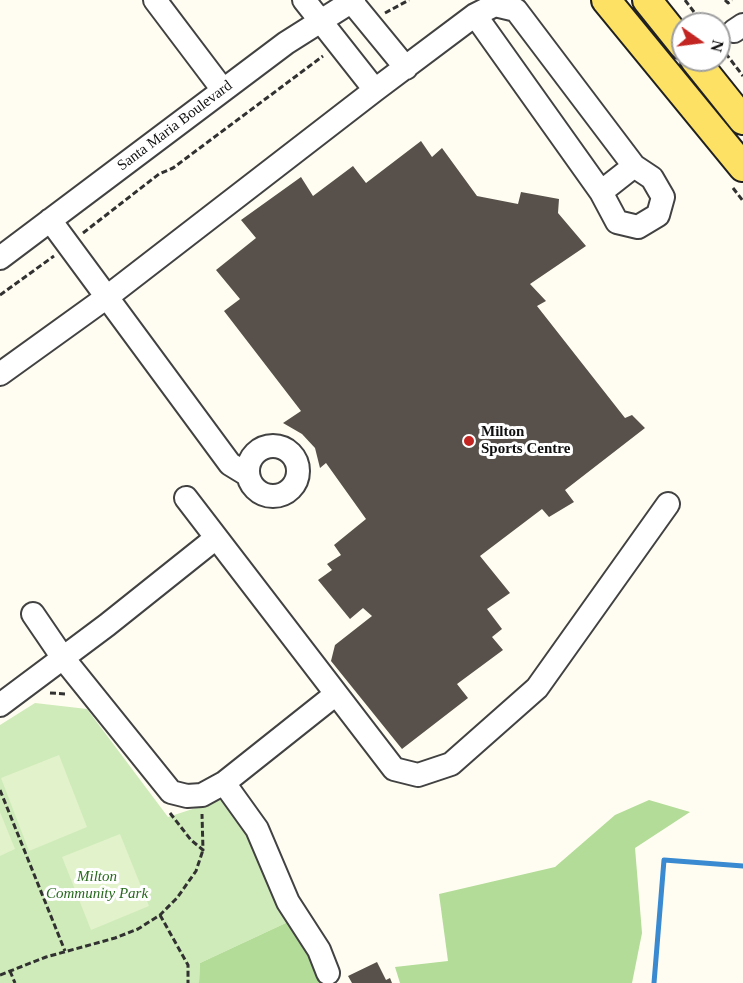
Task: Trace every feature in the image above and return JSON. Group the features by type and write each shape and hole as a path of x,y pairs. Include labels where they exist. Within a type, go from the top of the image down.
{"main road":[{"path":"606,0 743,166"},
{"path":"648,0 671,30"},
{"path":"705,72 743,120"}],"street":[{"path":"155,0 223,90"},
{"path":"304,0 375,90"},
{"path":"352,1 406,68"},
{"name":"Santa Maria Boulevard","path":"0,258 223,90 319,21 352,1"},
{"path":"0,374 107,297 475,15 495,5 516,10 634,166 652,178 663,197 658,215 639,227 617,222 602,192 475,15"},
{"path":"602,192 634,166"},
{"path":"50,220 230,464 248,475"},
{"path":"261,432 285,450 295,462 297,469 297,478 287,492 271,496 263,494 251,483 248,467 256,453 270,447 285,450"},
{"path":"186,498 394,770 417,775 451,764 537,688 668,504"},
{"path":"0,705 216,538"},
{"path":"33,614 63,658 171,792 187,796 202,795 224,783 336,694"},
{"path":"224,783 257,829 288,902 319,950 328,973"}],"path":[{"path":"368,22 410,0"},
{"path":"725,0 728,3 732,0"},
{"path":"732,34 743,76"},
{"path":"0,295 69,246 114,207 159,174 173,168 338,44"},
{"path":"0,790 65,951"},
{"path":"0,975 65,951 116,938 138,929 160,915 177,898 196,871 203,850"},
{"path":"160,915 188,965 188,983"},
{"path":"10,971 15,983"}],"green space":[{"name":"Milton Community Park","path":"35,703 87,709 168,817 220,800 231,792 290,921 200,963 199,983 0,983 0,725"},
{"path":"59,755 87,827 29,851 1,778"},
{"path":"649,800 690,812 635,848 642,933 632,983 400,983 395,967 448,961 439,894 555,867 615,815"},
{"path":"0,812 15,849 0,856"},
{"path":"120,834 149,906 91,930 62,857"},
{"path":"290,921 324,983 199,983 200,963"}],"building":[{"name":"Milton Sports Centre","path":"421,141 432,157 442,148 477,196 518,204 521,192 559,199 558,213 586,246 530,284 546,301 537,306 625,418 632,415 645,428 565,490 574,502 549,517 542,509 480,556 510,593 487,609 502,629 492,637 503,650 457,684 468,698 402,749 331,661 335,645 372,616 363,608 350,619 318,580 332,570 327,564 341,555 334,545 366,519 326,463 320,468 315,448 302,434 283,423 301,411 224,311 240,299 216,270 256,238 241,220 301,177 313,196 353,166 366,183"},
{"path":"377,962 386,980 390,978 392,983 352,983 348,976"}],"waterway":[{"path":"654,983 664,860 743,866"}],"place":[{"name":"Milton Sports Centre","path":"469,441"}]}
